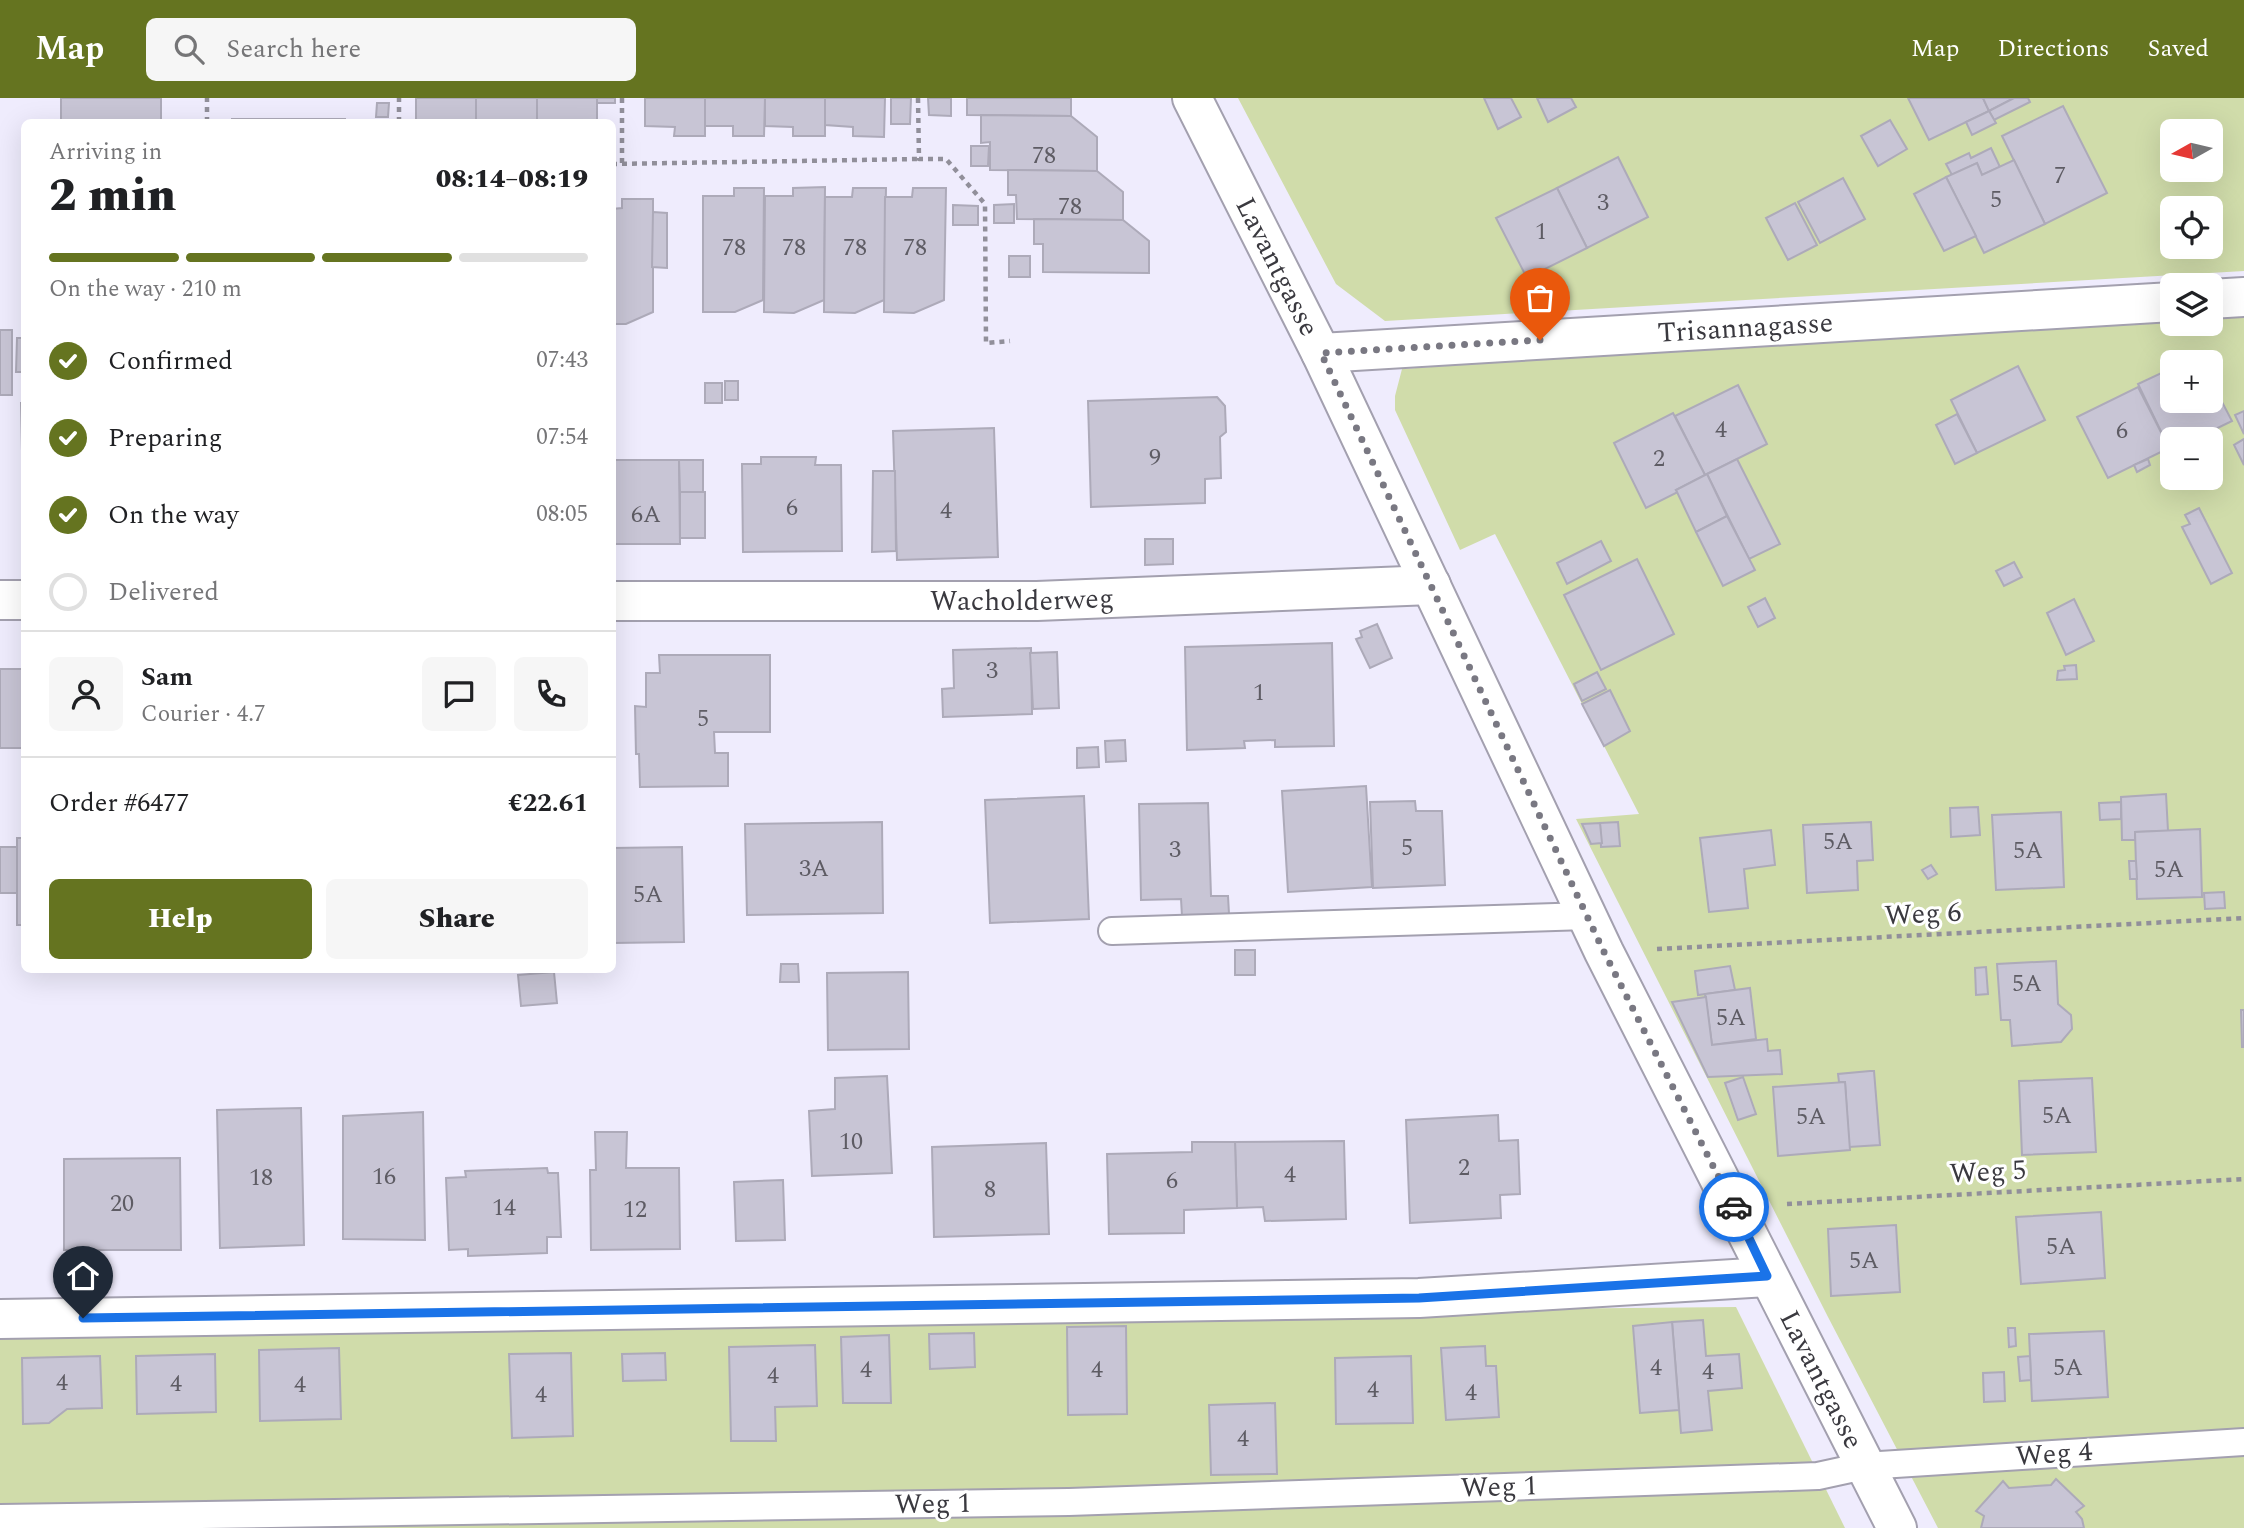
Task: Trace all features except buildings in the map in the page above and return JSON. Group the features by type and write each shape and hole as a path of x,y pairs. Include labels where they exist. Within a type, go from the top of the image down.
{"street":[{"name":"Lavantgasse","path":"1192,98 1321,353 1604,952 1897,1528"},
{"path":"2223,298 2244,297"},
{"name":"Trisannagasse","path":"1321,353 2160,303"},
{"name":"Wacholderweg","path":"616,601 1037,601 1432,585"},
{"path":"0,600 21,600"},
{"path":"0,1319 1419,1298 1767,1276"}],"lane":[{"path":"1112,931 1587,916"},
{"name":"Weg 4","path":"1864,1466 2244,1442"},
{"name":"Weg 1","path":"0,1518 1069,1502 1818,1476 1864,1466"}],"path":[{"path":"207,98 207,119"},
{"path":"399,98 399,119"},
{"path":"622,98 622,164"},
{"path":"918,98 919,159"},
{"path":"616,164 946,159 985,204 986,343 1010,341"},
{"name":"Weg 6","path":"1604,952 2244,918"},
{"name":"Weg 5","path":"1734,1207 2244,1179"}],"green space":[{"path":"1238,98 2244,98 2244,271 2160,273 2160,276 1385,321 1336,284"},
{"path":"2244,311 2244,1528 1938,1528 1576,819 1639,814 1604,746 1630,731 1610,690 1582,704 1495,534 1460,550 1395,410 1395,396 1402,369 2160,317 2160,336 2223,336 2223,312"},
{"path":"1736,1307 1845,1528 0,1528 0,1324"}],"way so far":[{"path":"1540,340 1321,353 1604,952 1734,1207"}],"route":[{"path":"83,1318 1419,1298 1767,1276 1734,1207"}]}
